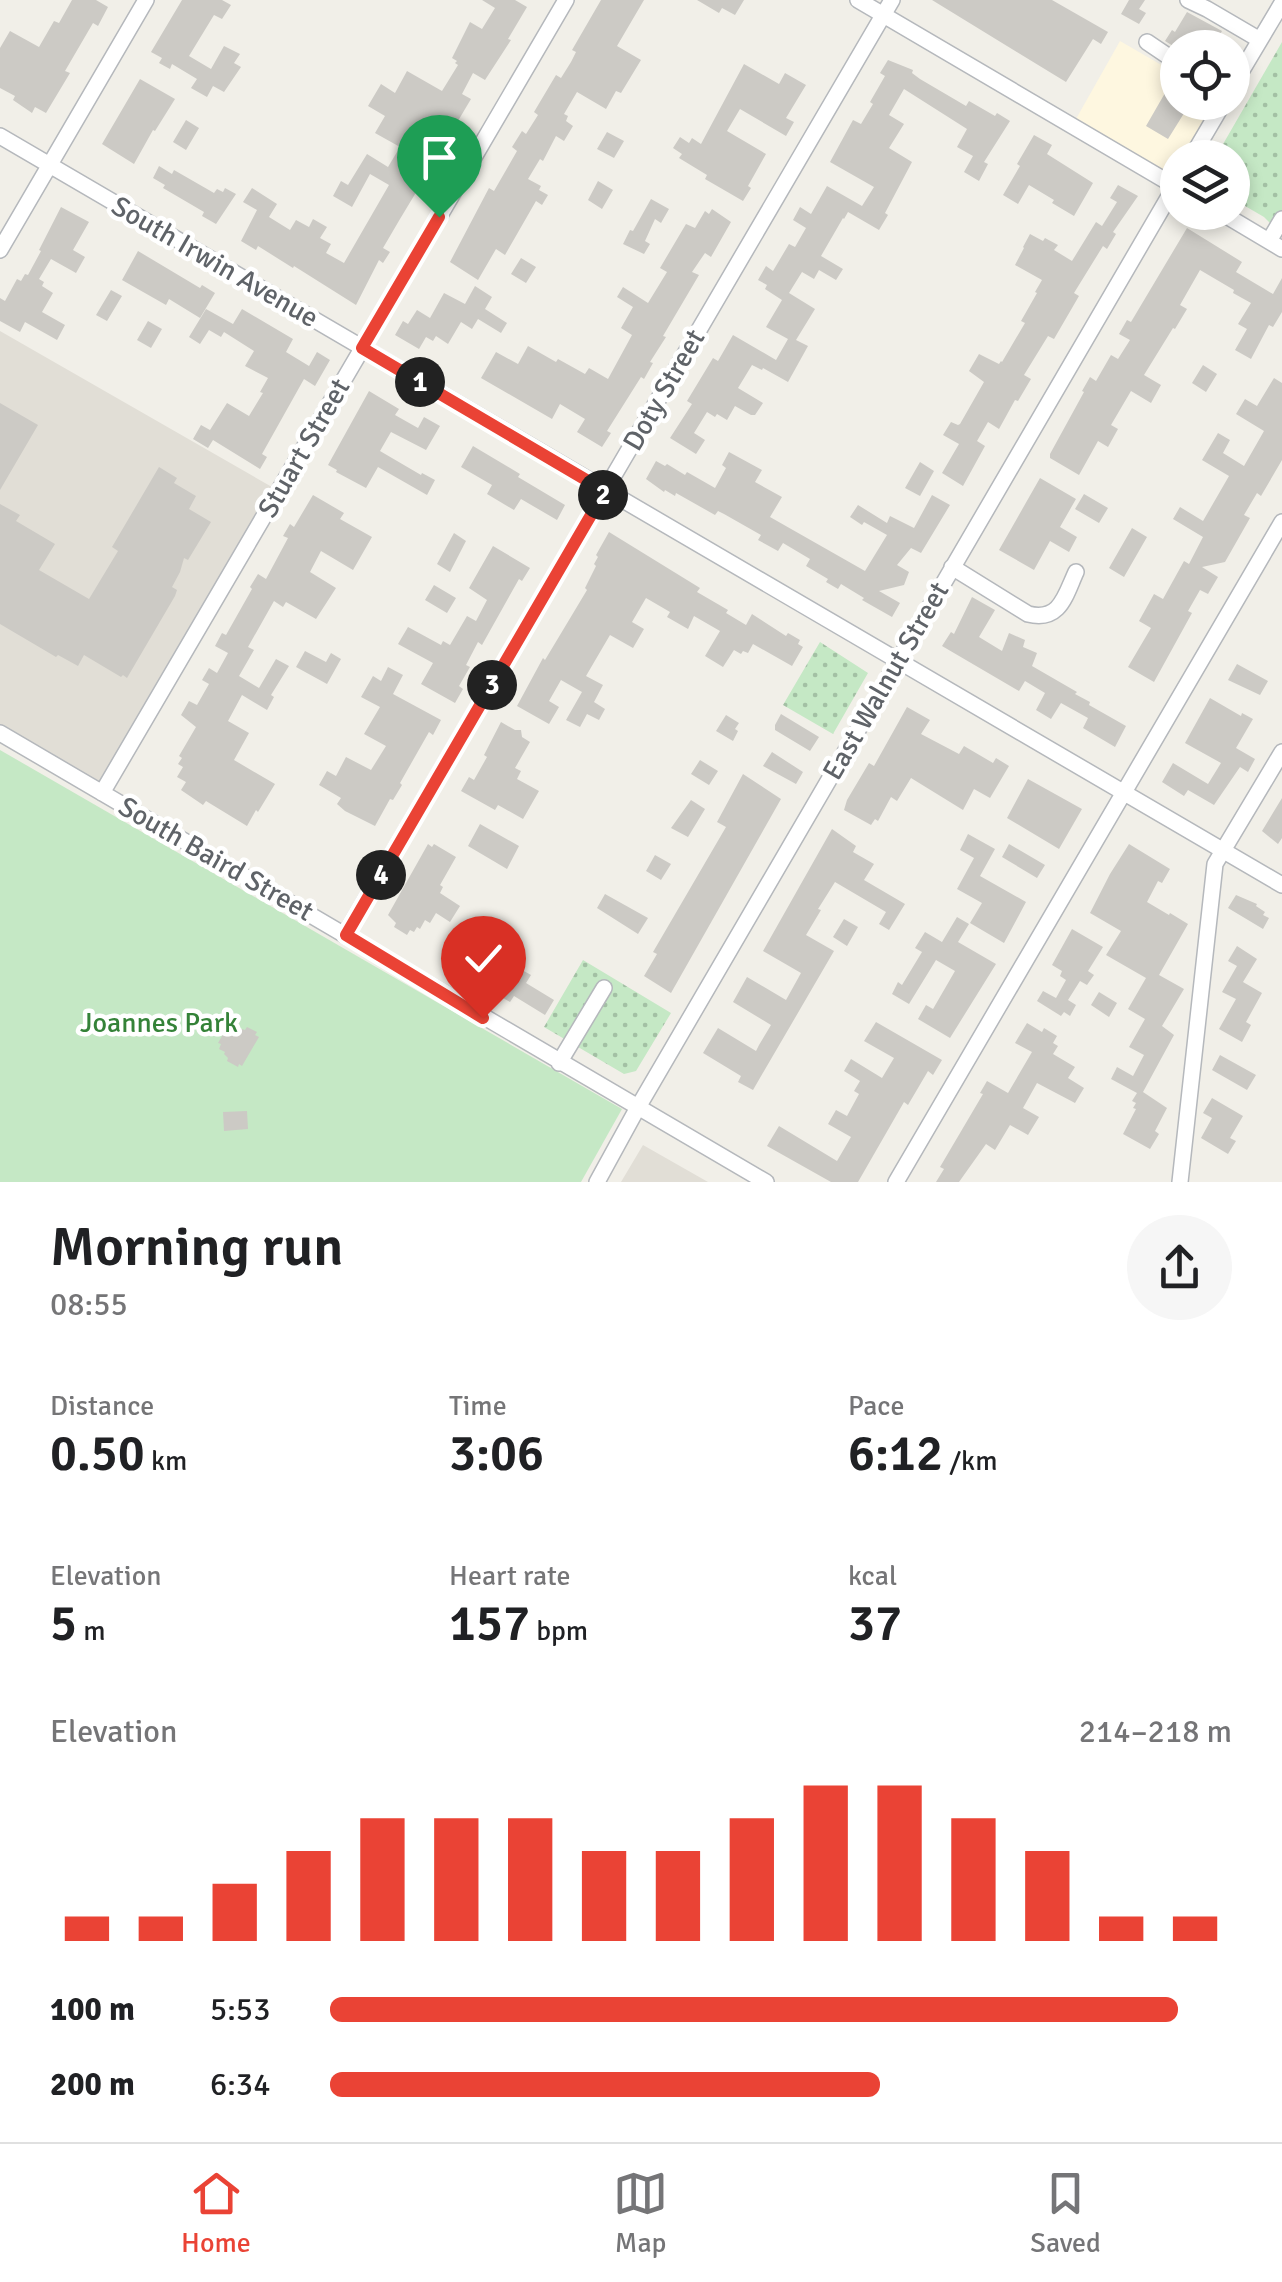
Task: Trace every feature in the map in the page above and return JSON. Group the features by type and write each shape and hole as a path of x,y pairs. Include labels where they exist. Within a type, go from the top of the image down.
{"street":[{"path":"0,250 146,0"},
{"name":"Stuart Street","path":"102,793 566,0"},
{"path":"858,0 888,7 1160,175"},
{"path":"1188,0 1260,40"},
{"path":"1250,57 1282,2"},
{"name":"Doty Street","path":"346,935 888,7"},
{"path":"1146,42 1160,51"},
{"name":"South Irwin Avenue","path":"0,136 1282,885"},
{"name":"East Walnut Street","path":"597,1182 1160,214"},
{"path":"1250,230 1276,245 1282,219"},
{"path":"896,1182 1282,522"},
{"path":"952,566 1039,617 1051,615 1062,602 1076,572"},
{"name":"South Baird Street","path":"0,733 766,1182"},
{"path":"1180,1182 1214,869 1282,752"},
{"path":"559,1063 604,988"}],"shaded area":[{"path":"1120,41 1160,64 1160,120 1214,120 1201,140 1160,140 1160,172 1072,126"},
{"path":"0,331 279,491 102,793 0,733"},
{"path":"643,1145 708,1182 621,1182"}],"green space":[{"path":"1282,42 1282,235 1250,209 1250,140 1225,140 1237,120 1250,120 1250,97"},
{"path":"820,642 868,673 833,734 783,705"},
{"name":"Joannes Park","path":"0,750 622,1109 581,1182 0,1182"},
{"path":"583,960 671,1013 636,1071 624,1074 544,1027"}],"building":[{"path":"72,0 96,0 108,7 98,26 93,23 46,113 35,107 32,113 0,88 0,48 10,31 39,47"},
{"path":"182,0 222,0 231,5 222,19 214,15 189,56 211,69 224,46 240,54 234,63 241,67 224,92 213,86 207,97 191,88 197,79 172,64 170,69 159,63 162,58 151,52"},
{"path":"482,0 515,0 527,7 485,80 473,73 462,94 471,99 452,131 457,134 448,149 444,146 400,219 383,248 390,252 383,263 379,260 356,305 294,266 241,241 257,210 243,202 252,188 277,204 269,217 290,230 296,220 309,227 313,219 327,227 320,238 331,244 326,253 344,263 389,185 370,174 352,207 333,196 341,181 348,185 367,154 388,167 400,147 375,133 385,116 368,106 381,84 395,93 407,71 442,91 458,65 452,58 470,22 482,29 495,8"},
{"path":"601,0 644,0 617,46 641,60 606,109 577,92 564,114 573,126 564,141 556,136 528,179 548,195 542,205 536,201 505,255 496,249 478,280 450,262 489,188 494,191 517,151 512,147 538,115 534,112 556,75 561,78 571,62 576,52 572,50"},
{"path":"697,0 744,0 735,15 722,8 719,13"},
{"path":"932,0 1052,0 1108,32 1101,44 1093,39 1066,82"},
{"path":"1129,0 1145,0 1139,9 1146,13 1139,24 1121,14"},
{"path":"1187,12 1220,30 1176,30"},
{"path":"888,60 913,70 920,79 966,106 969,101 1010,121 984,162 988,164 979,181 964,172 973,156 957,147 967,129 904,89 889,115 904,124 889,148 912,162 885,213 888,215 879,230 848,212 843,218 821,256 843,269 836,280 819,270 814,279 802,272 789,293 815,309 796,340 808,346 788,382 752,365 738,388 763,403 755,415 735,406 727,420 707,412 694,433 705,440 696,454 670,438 692,404 687,401 713,358 718,361 733,335 776,360 788,339 766,327 782,300 758,280 766,266 773,271 789,244 795,247 806,228 793,220 800,207 811,214 827,186 862,206 874,187 830,162 853,120 861,124 873,104 870,102 885,76 880,73"},
{"path":"744,64 779,84 785,73 806,85 786,118 794,122 786,136 740,109 727,131 766,154 743,201 705,179 707,175 679,158 682,154 673,148 680,137 701,144"},
{"path":"140,79 175,99 134,164 102,144"},
{"path":"1160,102 1160,120 1180,120 1168,139 1146,126"},
{"path":"186,120 199,128 186,150 173,142"},
{"path":"607,132 624,141 614,158 597,149"},
{"path":"1034,135 1052,145 1047,154 1093,183 1074,216 1029,185 1018,204 1003,195"},
{"path":"159,166 172,174 174,170 214,193 225,188 236,194 216,224 153,178"},
{"path":"598,181 613,190 602,209 588,200"},
{"path":"1118,185 1138,196 1113,232 1116,234 1107,249 1103,246 1074,293 1079,296 1054,339 1048,336 1024,375 1031,379 1018,401 1015,400 999,429 988,422 977,441 985,446 963,486 942,473 959,444 943,435 951,422 960,424 984,382 969,371 979,354 1002,362 1025,323 1021,321 1042,280 1015,265 1023,247 1030,234 1043,241 1045,238 1058,245 1054,250 1072,261 1096,222 1102,226 1117,202 1110,198"},
{"path":"651,199 669,209 661,223 655,219 644,254 623,244"},
{"path":"61,207 89,222 73,250 85,257 76,273 51,259 39,279 53,293 42,312 65,325 57,340 25,322 20,332 0,321 0,298 5,301 17,279 21,281 28,275"},
{"path":"712,209 731,222 711,257 705,253 692,272 699,275 663,336 666,337 644,379 641,377 607,431 611,433 602,447 577,432 585,419 560,404 552,419 481,378 496,352 518,364 528,346 585,374 589,368 608,379 632,335 621,328 633,307 617,297 623,287 648,303 667,272 660,268 686,224 695,228 705,211 709,214"},
{"path":"1186,230 1242,262 1236,272 1273,294 1282,278 1282,312 1273,327 1269,325 1251,359 1235,350 1247,329 1238,324 1251,303 1200,270 1180,305 1187,309 1144,375 1161,385 1151,403 1131,391 1111,425 1118,429 1108,447 1098,441 1079,475 1050,458 1050,454 1090,377 1096,381 1111,355 1118,359 1130,340 1119,334 1127,320 1131,322"},
{"path":"138,251 215,293 200,318 169,299 166,305 122,280"},
{"path":"521,258 536,267 526,283 511,274"},
{"path":"475,286 492,297 485,309 507,323 501,333 478,319 472,329 461,322 448,344 436,336 433,341 426,337 419,349 395,335 403,321 408,324 417,310 430,318 444,293 465,304"},
{"path":"111,290 122,296 107,321 96,315"},
{"path":"206,309 233,324 242,309 293,339 286,352 309,366 317,352 330,360 315,386 304,379 262,454 267,457 260,469 213,440 208,448 193,439 201,425 210,430 227,403 249,416 268,378 245,366 254,351 224,332 221,337 209,330 200,344 189,337"},
{"path":"148,321 162,329 151,348 137,340"},
{"path":"1203,365 1217,374 1206,392 1192,383"},
{"path":"1274,378 1282,383 1282,460 1261,496 1257,493 1244,515 1250,518 1225,562 1202,567 1218,577 1208,594 1200,590 1188,611 1192,613 1154,682 1128,667 1151,628 1139,621 1154,594 1163,599 1203,537 1173,519 1180,507 1203,521 1229,476 1202,460 1218,433 1230,440 1223,453 1244,466 1264,431 1236,414 1245,399 1257,406"},
{"path":"369,391 399,409 395,415 418,428 424,417 440,426 426,450 391,432 380,451 435,480 427,495 378,467 366,488 328,465"},
{"path":"0,403 38,425 0,490"},
{"path":"473,446 565,505 557,520 521,499 514,510 487,494 492,485 461,467"},
{"path":"729,452 762,470 755,482 782,497 770,517 865,571 887,535 850,517 858,505 887,523 890,516 914,528 932,495 950,505 921,553 911,548 897,565 909,572 904,585 879,591 900,603 892,617 841,584 838,589 826,582 828,579 806,566 810,559 783,543 778,551 758,540 761,535 724,514 718,511 715,515 676,493 675,496 664,492 646,479 656,461 715,488 726,468 722,465"},
{"path":"920,462 934,471 920,496 905,488"},
{"path":"159,467 177,478 174,483 196,496 189,509 211,522 188,560 184,558 172,587 177,590 175,596 127,678 84,655 78,666 56,657 0,624 0,504 20,515 16,521 55,544 39,570 89,599 118,551 112,547"},
{"path":"1040,478 1076,499 1060,527 1077,537 1069,552 1050,541 1034,570 999,550"},
{"path":"1084,494 1108,508 1099,523 1075,509"},
{"path":"313,495 344,513 340,519 372,537 353,570 321,551 310,572 336,588 316,619 286,602 283,607 274,601 248,647 254,650 239,676 259,688 276,659 289,666 271,695 274,697 267,710 242,695 228,721 249,733 234,760 275,784 247,826 181,790 186,782 177,777 183,767 178,764 182,758 179,756 196,727 181,715 189,701 197,705 209,684 202,680 209,668 217,673 228,653 215,646 222,633 226,635 258,574 266,579 288,538 283,536 290,524 294,527"},
{"path":"1132,528 1147,537 1124,577 1109,568"},
{"path":"609,532 700,588 697,592 746,625 752,614 786,636 788,633 800,640 798,644 803,647 792,666 753,644 748,653 734,650 723,667 705,656 720,631 694,616 688,629 646,598 632,622 644,629 633,648 610,635 586,676 603,685 594,702 605,709 599,720 587,714 580,727 566,720 582,692 561,680 549,701 559,707 549,724 517,706 587,590 596,555"},
{"path":"454,533 466,541 450,572 437,564"},
{"path":"493,546 530,568 522,581 519,579 482,645 478,642 466,665 470,667 455,703 421,684 433,663 398,644 408,627 441,645 443,641 450,645 467,616 476,621 487,600 469,588"},
{"path":"434,585 456,598 447,613 425,600"},
{"path":"972,597 995,610 979,637 1002,651 1009,633 1025,640 1023,647 1037,653 1032,666 1126,726 1115,747 1083,728 1088,718 1061,703 1051,719 1036,710 1045,693 1025,681 1019,691 942,646 951,632 954,634"},
{"path":"305,651 326,662 331,653 341,659 327,684 296,667"},
{"path":"1237,664 1268,681 1260,695 1228,680"},
{"path":"388,667 403,675 393,694 441,720 433,735 429,732 375,826 345,811 337,804 341,798 319,785 327,771 336,776 346,757 371,770 386,746 364,734 380,707 361,697 373,676 381,681"},
{"path":"1210,698 1253,719 1236,748 1255,759 1248,772 1240,767 1214,805 1188,790 1184,796 1162,782 1173,763 1208,784 1221,763 1185,743"},
{"path":"907,707 930,720 921,734 959,754 964,746 993,763 996,758 1009,766 990,798 974,789 963,810 911,778 897,801 891,797 878,821 875,819 871,825 844,810 847,800 869,763 874,766"},
{"path":"781,714 819,737 810,751 775,730"},
{"path":"726,715 739,723 733,741 716,731"},
{"path":"501,722 521,730 522,737 530,742 515,768 521,771 517,779 539,791 523,819 498,805 495,810 461,791 469,777 474,780"},
{"path":"772,752 803,772 796,784 763,766"},
{"path":"700,760 718,771 709,785 691,774"},
{"path":"743,774 781,799 671,993 644,976 657,954 653,952 726,827 717,822"},
{"path":"1028,779 1082,809 1059,849 1007,818"},
{"path":"1282,798 1282,838 1278,844 1262,831"},
{"path":"691,800 705,809 688,837 671,828"},
{"path":"480,824 519,846 507,869 468,846"},
{"path":"832,829 856,846 853,852 874,864 864,880 905,904 889,930 879,924 886,912 835,882 806,935 834,951 753,1090 738,1082 741,1076 703,1053 718,1028 756,1051 771,1025 733,1002 747,977 786,1000 801,973 763,951"},
{"path":"968,834 995,849 980,876 1026,902 1004,943 970,923 982,903 957,889 974,858 960,850"},
{"path":"428,844 456,857 440,885 440,893 460,906 450,922 436,913 430,923 425,920 420,929 410,930 407,935 394,927 396,923 388,915"},
{"path":"1009,844 1045,865 1037,878 1002,857"},
{"path":"1129,844 1170,869 1147,902 1188,924 1159,975 1184,989 1162,1026 1174,1035 1143,1092 1167,1108 1150,1149 1123,1134 1136,1109 1132,1101 1137,1093 1111,1079 1117,1067 1133,1076 1144,1055 1129,1047 1145,1019 1128,1009 1146,978 1106,955 1121,931 1090,913"},
{"path":"655,855 671,864 661,880 646,871"},
{"path":"605,894 648,918 638,934 597,908"},
{"path":"1236,895 1265,912 1263,915 1269,918 1263,929 1228,908"},
{"path":"957,917 969,924 958,942 996,964 950,1038 918,1019 926,1005 933,1009 955,971 936,960 909,1004 892,994 922,952 915,948 925,932 942,942"},
{"path":"844,919 858,927 847,946 833,937"},
{"path":"1072,929 1103,947 1088,971 1094,975 1087,985 1080,981 1068,1000 1076,1005 1070,1016 1064,1012 1061,1016 1037,1001 1043,991 1056,998 1066,980 1060,976 1062,971 1052,965"},
{"path":"473,942 531,975 526,983 554,1000 545,1015 514,996 510,1002 496,994 506,977 484,964 474,976 459,967"},
{"path":"1237,946 1257,959 1243,982 1262,993 1246,1022 1251,1025 1242,1042 1219,1029 1236,999 1222,992 1237,966 1228,961"},
{"path":"1099,992 1117,1003 1109,1017 1091,1005"},
{"path":"876,1022 942,1060 933,1075 928,1071 908,1105 904,1102 858,1182 831,1182 767,1146 779,1126 837,1161 851,1137 828,1124 836,1110 847,1116 859,1094 854,1091 860,1081 844,1071 851,1059 882,1078 894,1058 864,1041"},
{"path":"1027,1023 1057,1036 1053,1043 1058,1046 1053,1054 1075,1067 1068,1078 1084,1088 1075,1103 1037,1083 1023,1108 1039,1117 1028,1135 1010,1125 995,1150 986,1144 959,1182 936,1182 944,1169 940,1167 987,1081 1008,1093 1032,1052 1015,1043"},
{"path":"232,1026 245,1030 247,1027 259,1037 238,1067 227,1061 218,1043"},
{"path":"1220,1055 1256,1075 1247,1090 1212,1070"},
{"path":"1212,1098 1243,1116 1230,1138 1236,1141 1228,1154 1201,1138 1212,1118 1203,1113"},
{"path":"247,1111 248,1129 224,1131 223,1112"}],"route":[{"path":"439,217 362,348 605,491 346,935 483,1018"}]}
